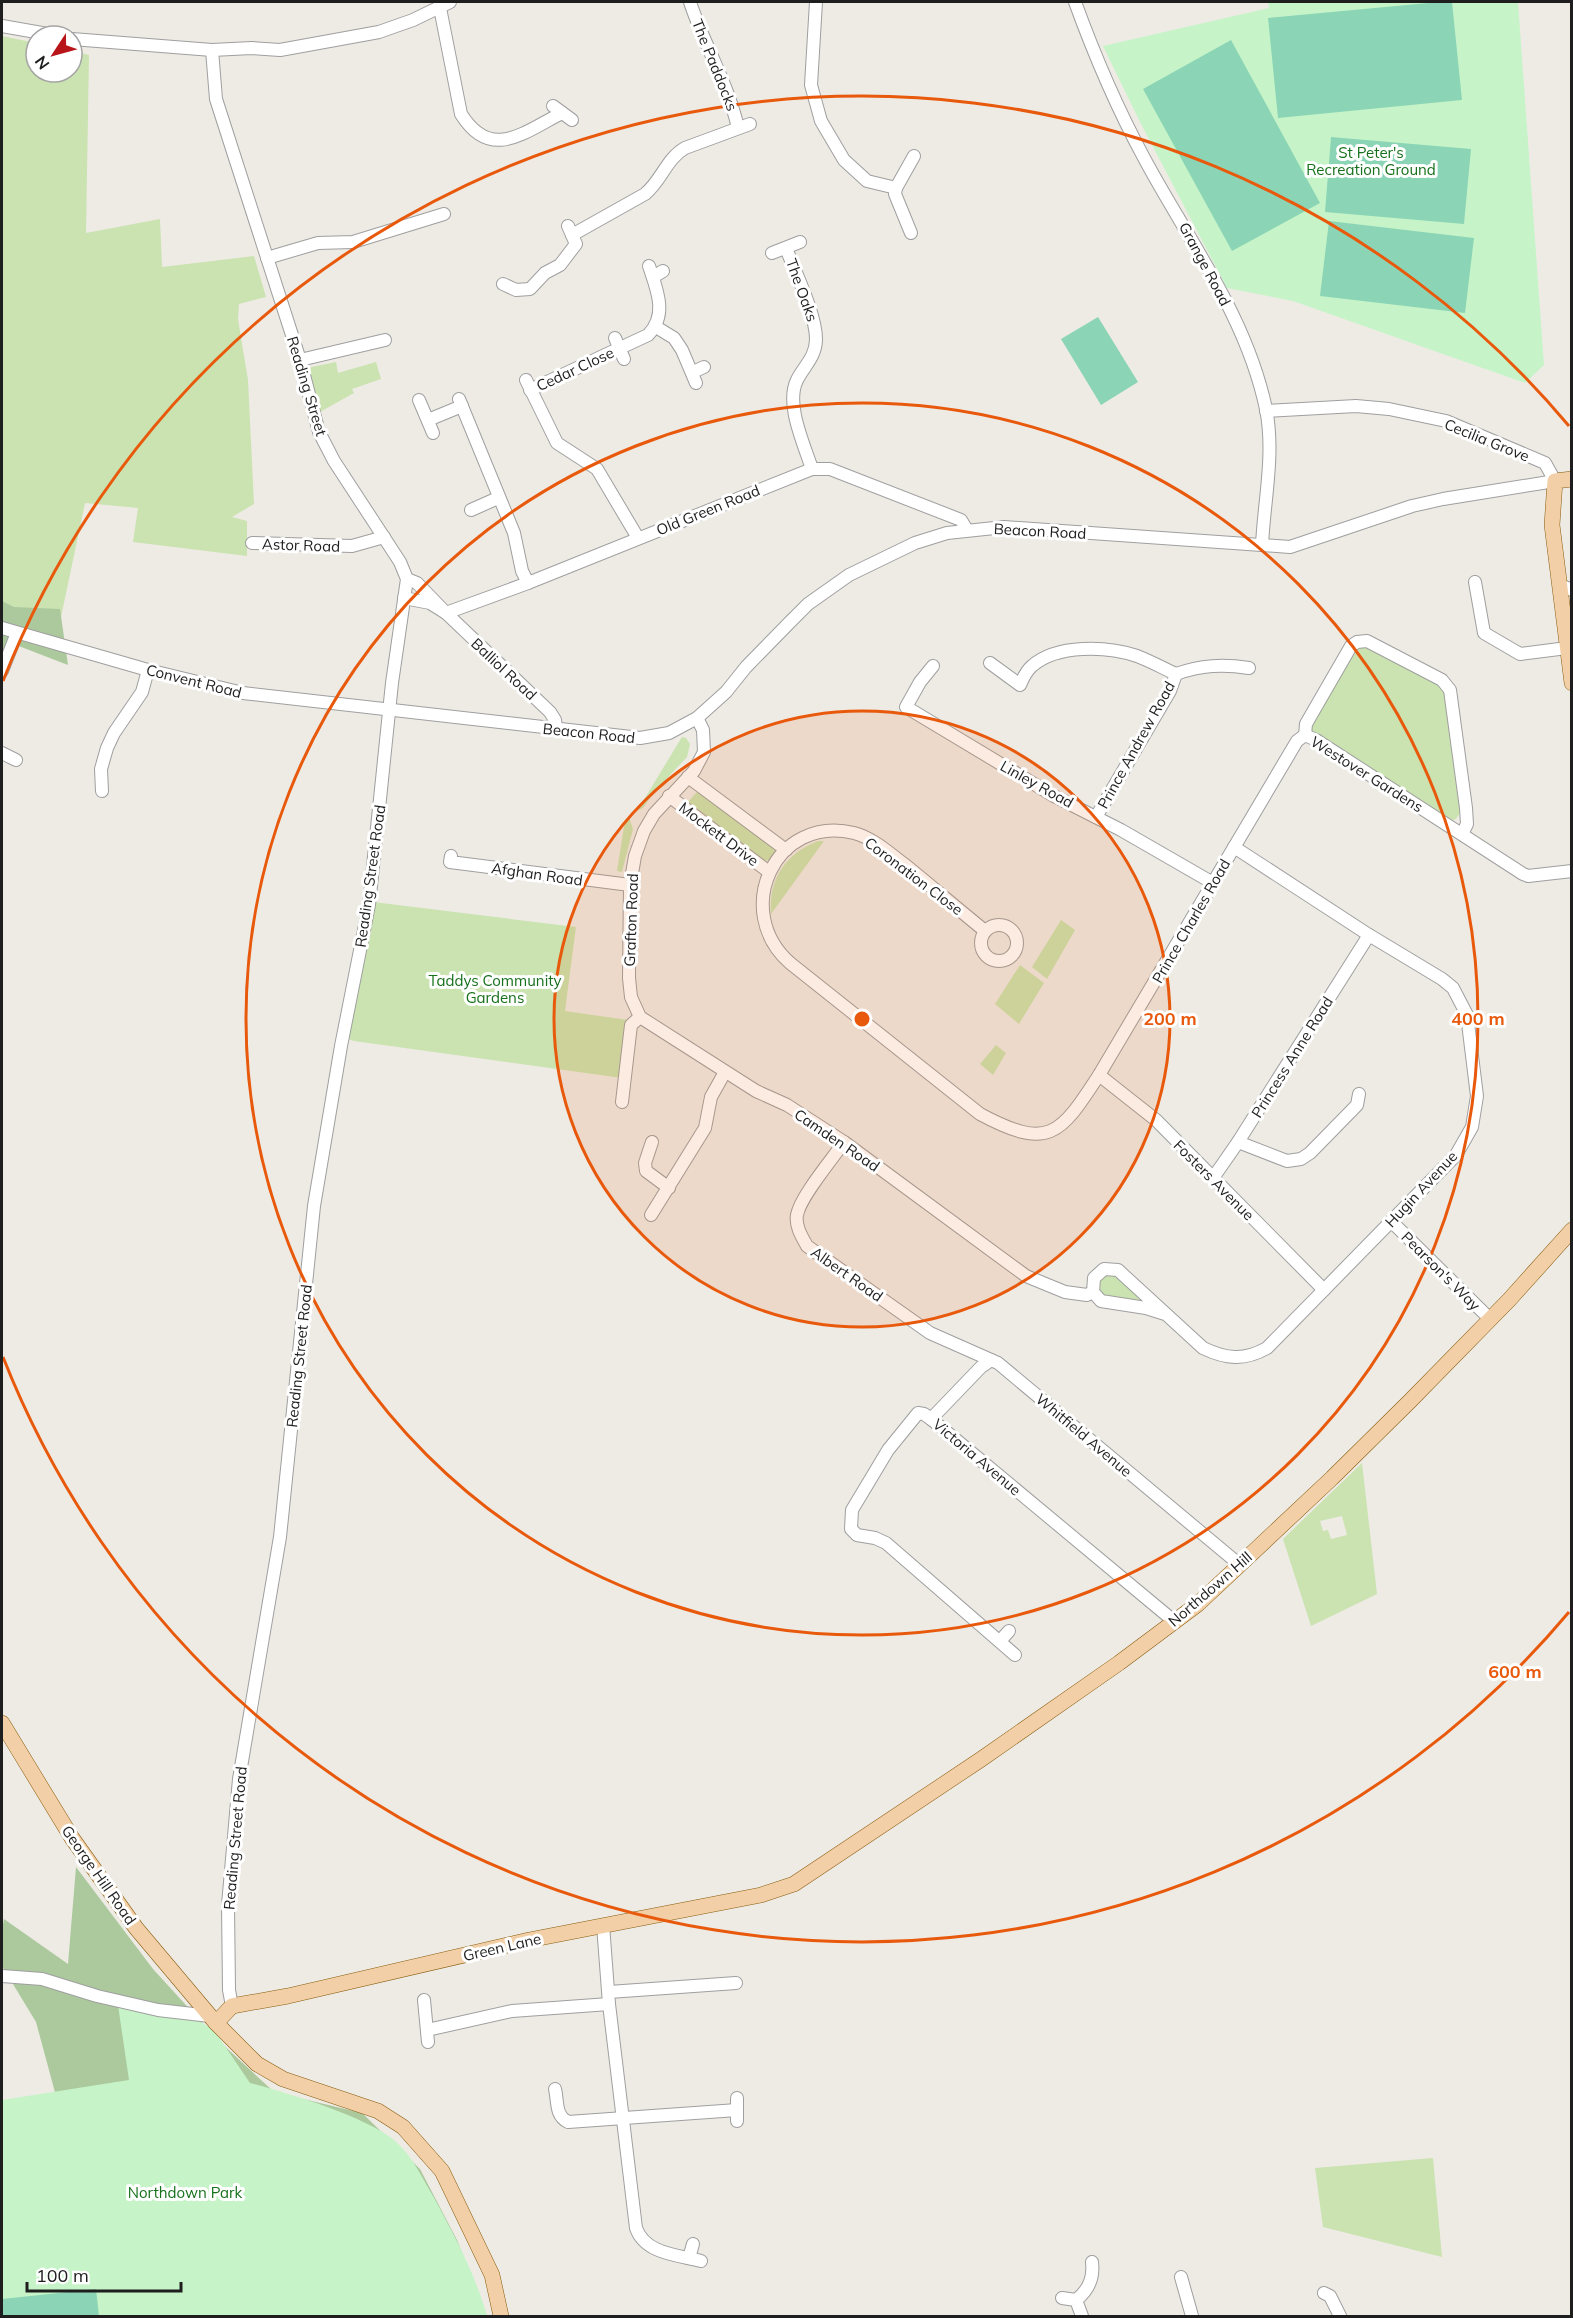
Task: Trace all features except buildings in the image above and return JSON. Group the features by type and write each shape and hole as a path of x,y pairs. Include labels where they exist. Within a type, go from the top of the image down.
{"main road":[{"name":"Beacon Road","path":"1555,481 1572,479"},
{"path":"1555,481 1552,525 1566,588 1567,648 1572,684"},
{"name":"Northdown Hill","path":"794,1884 980,1760 1175,1622 1240,1565 1332,1478 1533,1275 1572,1230"},
{"name":"George Hill Road","path":"2,1724 72,1838 129,1919 213,2019 257,2064 283,2079 378,2110 403,2127 442,2171 492,2275 501,2316"},
{"name":"Green Lane","path":"232,2006 288,1996 529,1940 761,1895 794,1884"},
{"path":"213,2019 232,2006"}],"street":[{"name":"The Paddocks","path":"503,284 516,290 530,289 545,273 560,265 572,235 645,194 654,186 675,153 744,126 703,37 690,2"},
{"path":"816,2 811,85 821,121 844,160 867,181 896,188"},
{"name":"Grange Road","path":"1075,2 1096,59 1143,157 1217,284 1251,358 1266,411 1268,476 1262,545"},
{"path":"84,40 212,50 252,48 280,50 379,32 445,5 461,114 470,128 482,138 505,140 562,113"},
{"path":"2,26 24,30"},
{"name":"Reading Street","path":"212,50 216,99 300,360 319,432 334,461 400,562 407,579"},
{"path":"912,225 896,194 896,188 913,155"},
{"path":"267,258 318,243 353,242 444,214"},
{"name":"The Oaks","path":"772,253 800,242"},
{"name":"The Oaks","path":"786,248 815,325 816,338 813,356 797,380 792,403 812,469"},
{"path":"655,271 660,303 660,316 656,327 674,338 697,374"},
{"name":"Cedar Close","path":"638,538 597,469 557,443 528,385 620,348 648,335 656,327"},
{"path":"300,360 385,340"},
{"path":"419,400 433,433"},
{"path":"428,420 461,402 514,533 522,571 528,584"},
{"name":"Cecilia Grove","path":"1266,411 1356,406 1389,409 1446,421 1545,464 1555,481"},
{"path":"812,469 831,470 930,507 962,520 967,530"},
{"name":"Old Green Road","path":"446,613 528,584 812,469"},
{"name":"Beacon Road","path":"391,709 640,738 669,733 697,718 726,692 746,667 790,622 829,588 849,575 915,543 967,530 1004,527 1290,547 1412,506 1453,497 1555,481"},
{"path":"471,510 498,498"},
{"name":"Astor Road","path":"252,543 352,546 384,537"},
{"path":"391,709 392,683 407,579"},
{"name":"Balliol Road","path":"407,579 417,583 550,712 555,720 556,729"},
{"path":"1475,582 1482,602 1484,633 1520,654 1567,648"},
{"name":"Balliol Road","path":"404,597 430,603 446,613"},
{"name":"Convent Road","path":"2,628 148,670 243,693 391,709"},
{"path":"2,671 17,633"},
{"name":"Westover Gardens","path":"1461,834 1467,824 1466,808 1450,690 1442,680 1367,641 1357,642 1351,646 1306,724 1305,735 1316,740 1461,834 1528,876 1572,871"},
{"name":"Prince Andrew Road","path":"990,663 1020,685 1028,670 1043,658 1056,653 1094,648 1136,656 1176,674 1194,667 1222,664 1249,668"},
{"name":"Linley Road","path":"933,666 920,682 906,707 1054,796 1213,883"},
{"path":"102,791 101,769 107,748 114,733 142,692 148,670"},
{"name":"Prince Andrew Road","path":"1096,817 1170,691 1176,674"},
{"name":"Reading Street Road","path":"232,2006 229,1990 228,1905 239,1779 280,1538 314,1206 341,1046 369,905 391,709"},
{"name":"Grafton Road","path":"640,1017 630,997 629,978 630,885 635,856 644,831 654,814 688,777 704,752 703,730 697,718"},
{"name":"Prince Charles Road","path":"777,861 770,872 762,901 764,921 771,940 783,956 980,1114 1003,1127 1037,1135 1053,1130 1066,1122 1076,1111 1297,741 1305,735"},
{"path":"2,753 16,760"},
{"name":"Mockett Drive","path":"688,777 786,850"},
{"name":"Mockett Drive","path":"669,796 770,872"},
{"name":"Coronation Close","path":"777,861 786,850 805,837 824,832 844,832 864,837 881,847 926,882 985,932"},
{"name":"Hugin Avenue","path":"1165,1314 1098,1299 1094,1292 1093,1282 1104,1269 1118,1269 1203,1348 1229,1358 1242,1358 1267,1348 1456,1155 1472,1127 1477,1096 1467,1016 1453,988 1234,847"},
{"name":"Afghan Road","path":"451,856 450,862 630,885"},
{"name":"Princess Anne Road","path":"1213,1178 1369,935"},
{"path":"622,1102 632,1024 640,1017"},
{"name":"Camden Road","path":"640,1017 756,1091 787,1105 844,1142 1026,1276"},
{"path":"651,1215 705,1128 711,1097 725,1072"},
{"name":"Fosters Avenue","path":"1099,1075 1156,1120 1324,1290"},
{"path":"1238,1142 1287,1161 1301,1159 1310,1153 1357,1105 1359,1094"},
{"path":"652,1142 645,1164 646,1171 669,1188"},
{"name":"Albert Road","path":"844,1142 804,1199 797,1215 799,1231 807,1246 930,1333 990,1360"},
{"name":"Pearson's Way","path":"1392,1222 1490,1319"},
{"name":"Hugin Avenue","path":"1026,1276 1065,1292 1087,1295 1094,1292"},
{"path":"931,1419 990,1360"},
{"name":"Whitfield Avenue","path":"990,1360 998,1363 1240,1565"},
{"name":"Victoria Avenue","path":"1015,1655 886,1543 875,1538 861,1537 851,1529 852,1510 888,1450 918,1413 931,1419 1175,1622"},
{"path":"1000,1641 1009,1631"},
{"path":"603,1925 623,2120 639,2235 651,2247 695,2260 693,2244"},
{"path":"2,1976 42,1979 97,1996 158,2010 213,2019"},
{"path":"424,2000 427,2036 512,2011 736,1983"},
{"path":"555,2089 559,2114 562,2120 568,2122 623,2120 646,2116 737,2110"},
{"path":"1062,2298 1076,2300 1085,2293 1093,2276 1092,2262"},
{"path":"1182,2277 1191,2316"},
{"path":"1324,2293 1330,2296 1340,2316"},
{"path":"1076,2300 1082,2316"}],"green space":[{"name":"St Peter's Recreation Ground","path":"1268,2 1518,2 1544,365 1525,383 1293,301 1227,288 1103,46 1269,8"},
{"path":"1452,2 1462,100 1278,118 1268,18"},
{"path":"2,36 24,41 24,84 84,84 84,54 89,55 86,233 160,219 162,267 254,256 266,297 239,304 238,319 248,380 254,504 232,517 247,521 247,556 133,542 138,508 85,503 57,636 2,624"},
{"path":"1231,40 1320,203 1232,251 1143,89"},
{"path":"1331,137 1471,149 1464,224 1325,212"},
{"path":"1329,221 1474,238 1465,313 1320,296"},
{"path":"1098,317 1138,382 1101,405 1061,339"},
{"path":"336,362 338,373 376,362 381,379 352,389 354,393 320,412 307,368"},
{"path":"2,601 14,607 60,609 68,665 16,645 2,674"},
{"path":"1359,647 1370,647 1444,687 1461,811 1456,819 1449,821 1311,732 1309,728 1351,651"},
{"path":"682,737 686,738 690,744 687,757 655,791 643,808 637,811"},
{"path":"697,792 773,847 776,853 771,860 763,861 686,804"},
{"path":"629,817 633,829 622,872 617,871 625,820"},
{"path":"818,841 824,841 771,914 773,890 781,869 797,853"},
{"name":"Taddys Community Gardens","path":"373,902 576,927 565,1011 628,1020 622,1078 354,1041 346,1038"},
{"path":"1061,920 1075,930 1047,979 1032,967"},
{"path":"1020,965 1044,983 1019,1024 995,1004"},
{"path":"996,1045 1006,1053 993,1075 980,1064"},
{"path":"1112,1271 1147,1303 1104,1297 1099,1291 1099,1279"},
{"path":"1362,1463 1377,1594 1311,1626 1283,1539","holes":["1342,1516 1347,1535 1331,1539 1328,1530 1323,1531 1320,1521"]},
{"path":"76,1867 153,1969 217,2039 274,2092 362,2113 420,2169 457,2240 487,2316 341,2316 56,2096 36,2022 2,1966 2,1930 4,1919 68,1964"},
{"name":"Northdown Park","path":"118,2005 199,2021 214,2030 250,2083 345,2114 381,2131 394,2140 416,2166 449,2225 470,2269 487,2316 2,2316 2,2100 129,2080"},
{"path":"1433,2158 1442,2257 1323,2227 1315,2168"},
{"path":"96,2289 99,2316 2,2316 2,2299"}]}
